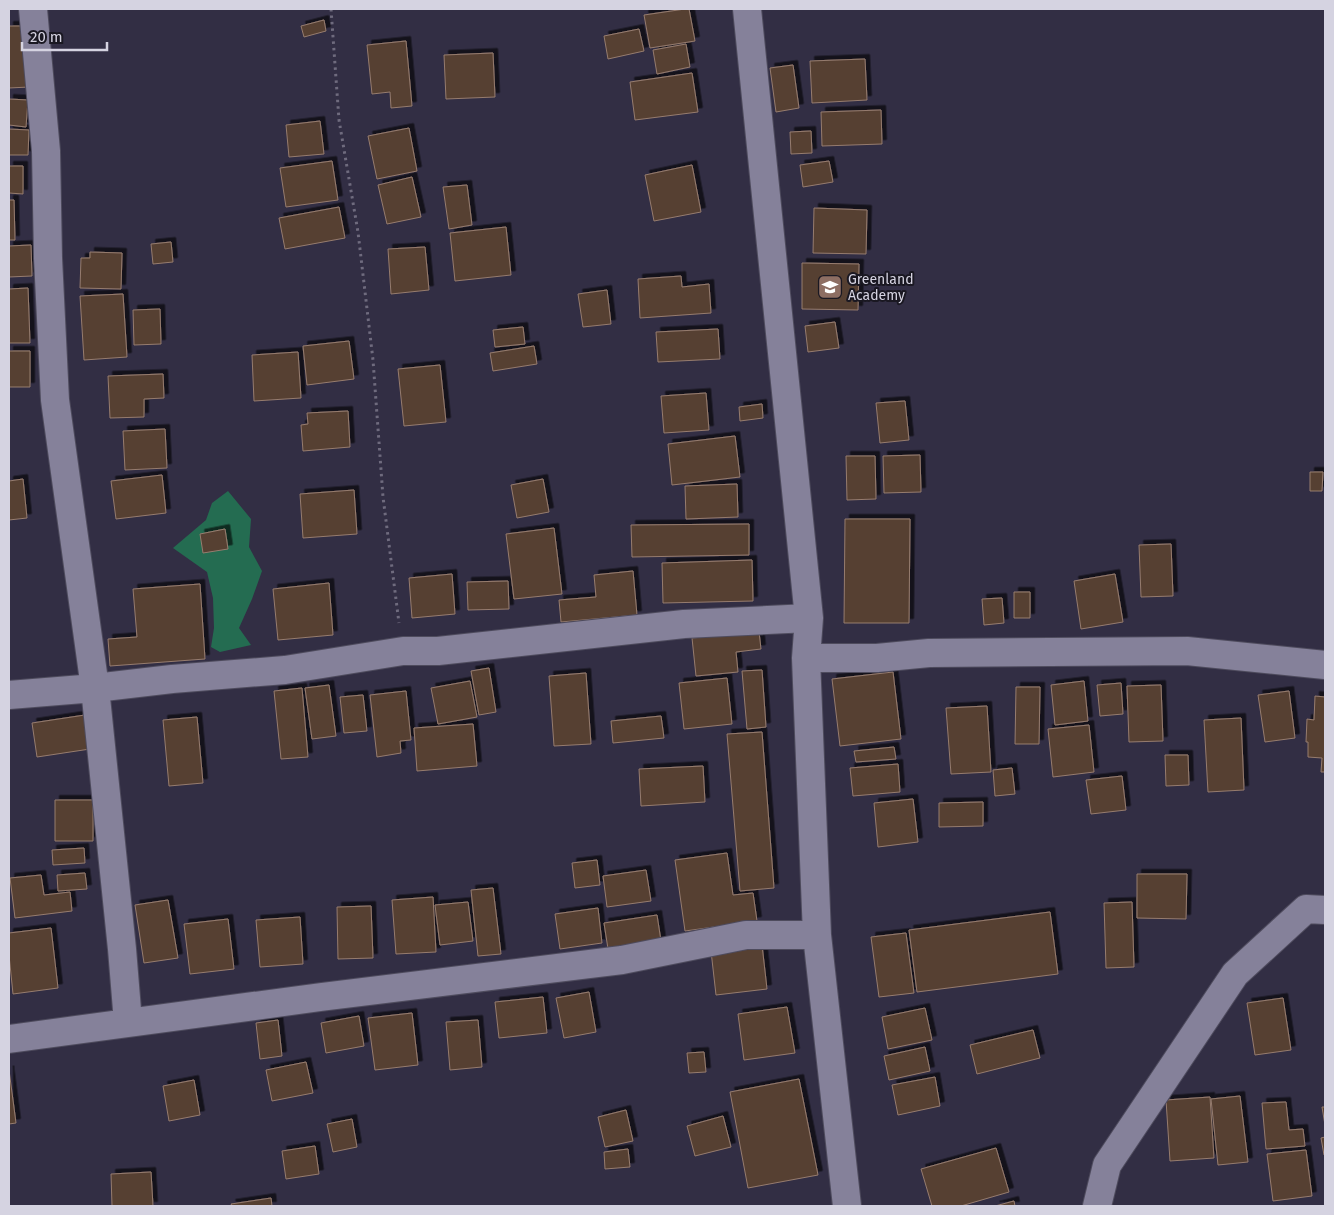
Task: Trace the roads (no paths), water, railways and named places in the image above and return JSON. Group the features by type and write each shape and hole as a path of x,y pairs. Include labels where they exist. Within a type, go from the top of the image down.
{"street":[{"path":"34,9 46,151 48,258 55,400 95,688 128,1022"},
{"path":"747,9 809,618 806,658 817,935 847,1206"},
{"path":"9,694 285,670 403,651 438,651 684,624 809,618"},
{"path":"806,658 877,658 929,653 1187,652 1325,665"},
{"path":"1097,1206 1107,1166 1235,974 1306,909 1325,910"},
{"path":"9,1039 128,1022 622,960 746,935 817,935"}],"place":[{"name":"Greenland Academy","path":"830,287"}]}
